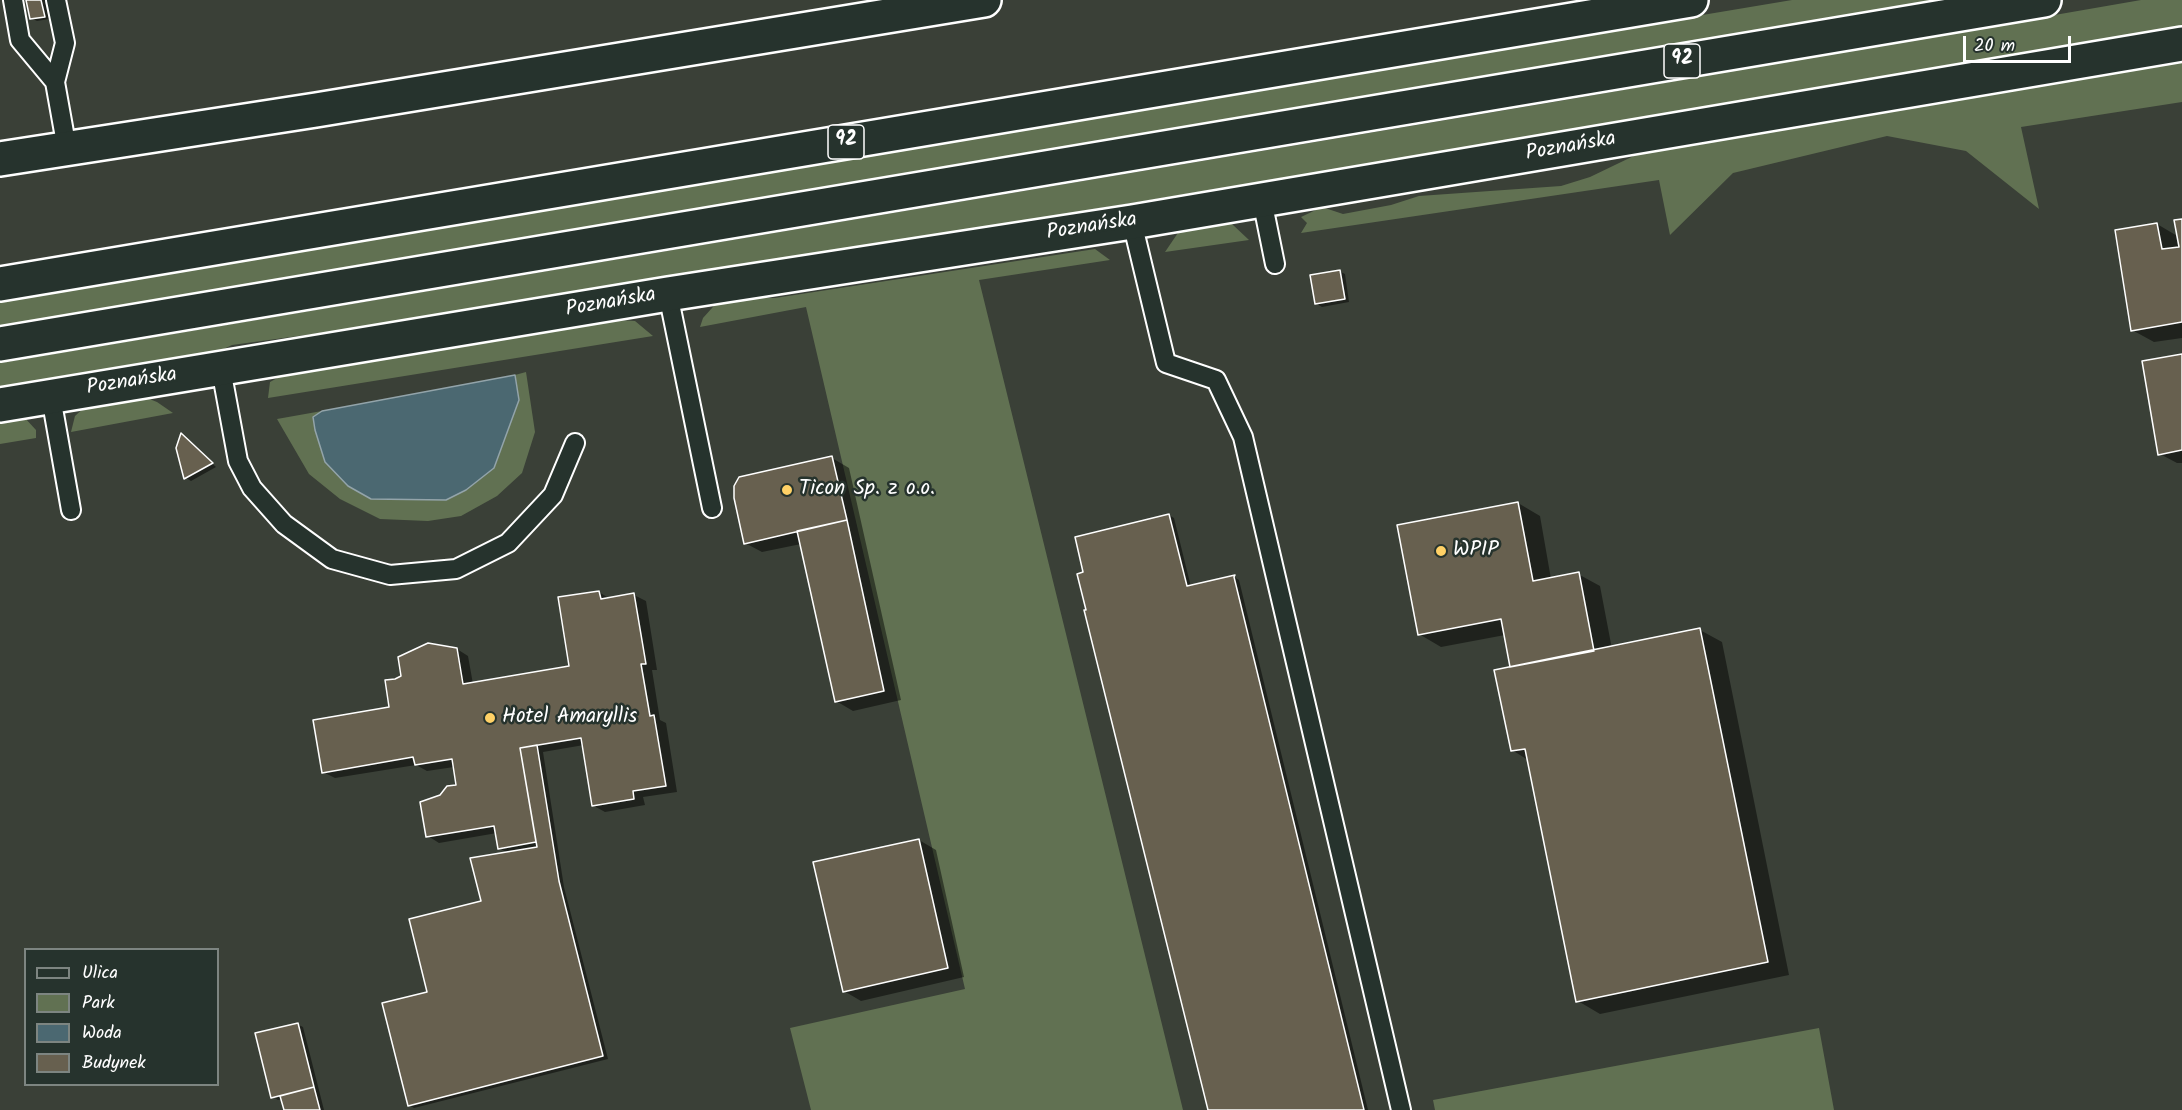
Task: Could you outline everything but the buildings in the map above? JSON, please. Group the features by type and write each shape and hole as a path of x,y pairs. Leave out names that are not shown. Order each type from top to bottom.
{"main road":[{"path":"0,159 328,109 984,0"},
{"name":"92","path":"0,284 1691,0"},
{"name":"92","path":"0,344 2044,0"},
{"name":"Poznańska","path":"0,405 668,294 1132,222 2182,44"}],"lane":[{"path":"13,0 20,40 54,81"},
{"path":"56,0 65,43 54,81 67,149"},
{"path":"1262,200 1275,264"},
{"path":"1132,222 1166,363 1216,380 1243,437 1401,1110"},
{"path":"668,294 712,508"},
{"path":"221,369 237,461 252,488 284,524 332,559 390,575 456,569 508,543 553,495 575,442"},
{"path":"51,397 71,510"}],"green space":[{"path":"1792,0 1937,0 0,326 0,300"},
{"path":"2141,0 2182,0 2182,30 913,239 548,302 232,345 209,356 0,388 0,363 1571,99"},
{"path":"2182,60 2182,102 2021,127 2039,209 1966,151 1887,136 1733,173 1670,235 1659,180 1301,233 1307,223 1301,217 1322,207 1343,214 1391,205 1419,196 1561,186 1590,177 1644,151 1719,141 1731,134"},
{"path":"1214,217 1232,224 1249,240 1165,252 1184,224"},
{"path":"1095,249 1110,260 979,280 1183,1110 811,1110 790,1028 965,989 806,307 700,327 703,318 721,298 775,298"},
{"path":"618,320 635,321 653,336 268,398 270,382 290,371"},
{"path":"526,372 535,432 522,473 497,496 461,516 428,521 380,519 340,499 309,474 277,419 322,411 313,417 466,490 494,468 519,400 515,375"},
{"path":"142,396 157,402 173,413 71,432 75,416 89,403"},
{"path":"0,417 24,417 36,430 36,438 0,444"},
{"path":"1819,1028 1834,1110 1435,1110 1433,1100"}],"water":[{"path":"515,375 519,400 494,468 466,490 446,500 371,499 348,486 325,462 313,417 322,411"}],"place":[{"name":"Ticon Sp. z o.o.","path":"787,490"},
{"name":"WPIP","path":"1441,551"},
{"name":"Hotel Amaryllis","path":"490,718"}]}
